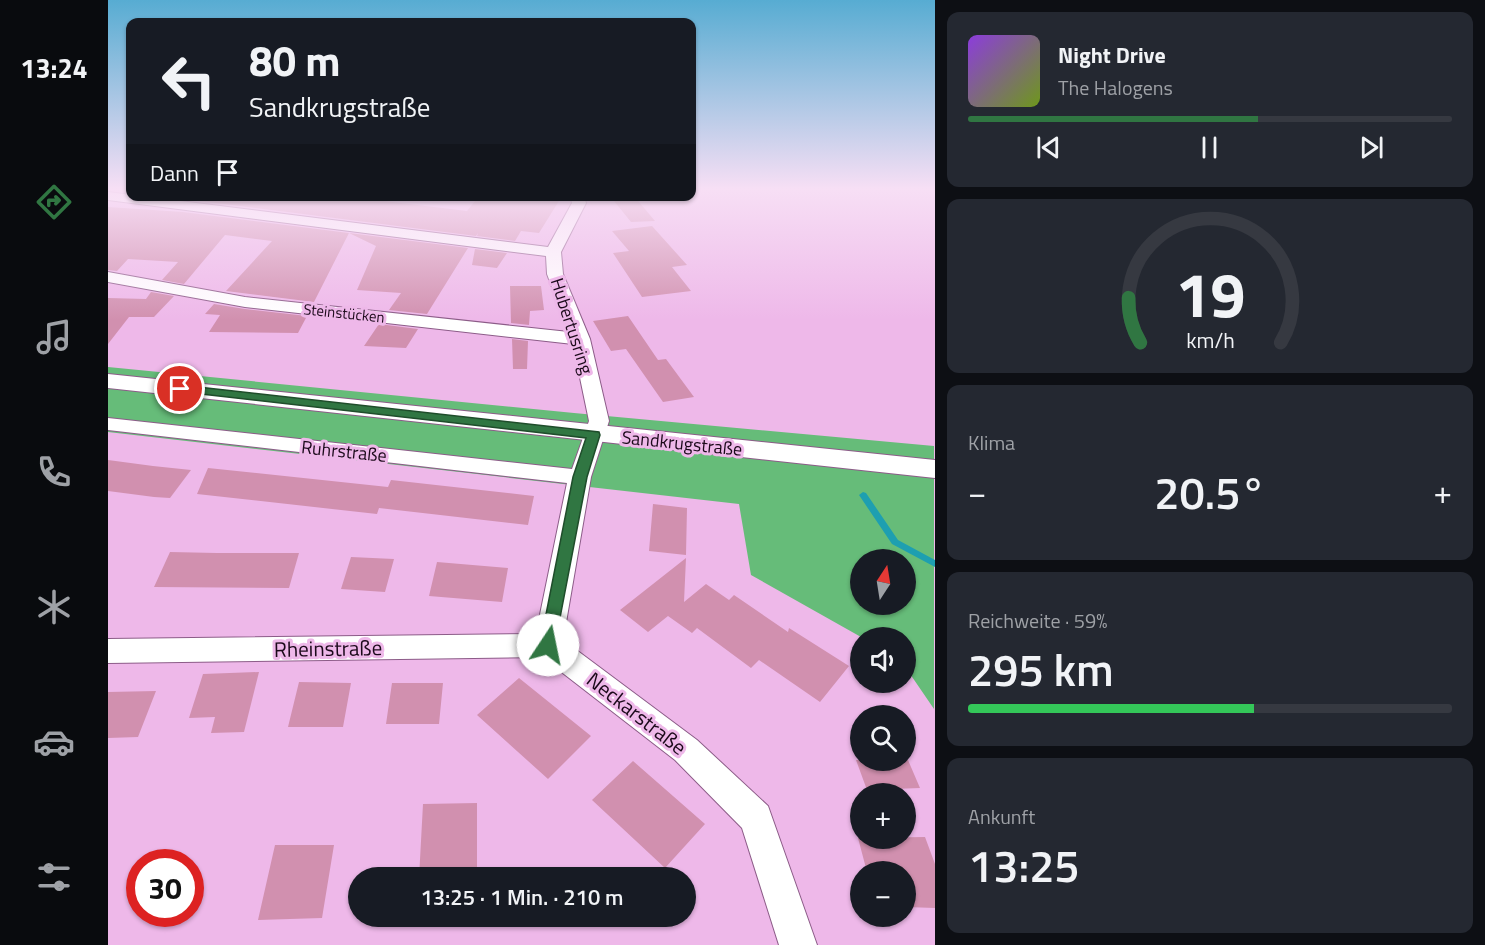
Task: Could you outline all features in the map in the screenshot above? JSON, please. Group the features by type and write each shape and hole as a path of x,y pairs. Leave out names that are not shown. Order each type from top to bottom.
{"street":[{"name":"Hubertusring","path":"395,232 553,252"},
{"name":"Hubertusring","path":"564,232 553,252 555,274 581,339 599,421 594,435"},
{"name":"Steinstücken","path":"108,277 245,303 581,339"},
{"name":"Sandkrugstraße","path":"108,381 594,435 934,469"},
{"name":"Ruhrstraße","path":"108,424 580,477"},
{"path":"548,645 580,477 594,435"},
{"name":"Rheinstraße","path":"108,651 548,645"},
{"name":"Neckarstraße","path":"548,645 686,750 756,818 798,945"}],"green space":[{"path":"108,367 934,446 934,709 916,683 916,627 850,627 850,631 751,575 739,504 108,432"}],"building":[{"path":"108,232 349,233 314,302 226,291 272,241 225,235 184,284 162,280 178,262 128,259 117,271 108,270"},
{"path":"445,232 520,232 515,241 477,236 478,233 476,236"},
{"path":"613,232 657,232 687,265 672,267 691,291 642,297 613,253 629,251"},
{"path":"349,233 468,248 427,314 389,310 401,293 357,290 376,246"},
{"path":"475,249 507,253 497,268 472,265"},
{"path":"510,286 541,286 544,310 530,311 529,325 511,323"},
{"path":"151,292 174,296 154,317 129,317 108,344 108,298 146,299"},
{"path":"214,304 307,316 298,333 209,332 220,315 205,314"},
{"path":"628,316 658,360 666,359 694,397 663,402 626,349 611,351 593,321"},
{"path":"379,324 418,329 406,348 364,346"},
{"path":"512,339 528,341 527,369 513,369"},
{"path":"108,460 191,470 170,498 154,497 108,491"},
{"path":"208,468 388,487 391,480 534,496 528,525 379,508 377,514 197,494"},
{"path":"653,504 687,508 686,555 649,551"},
{"path":"170,552 299,553 289,588 154,587"},
{"path":"351,557 394,559 385,592 341,589"},
{"path":"686,558 684,602 706,584 729,600 734,595 788,632 789,628 849,666 820,702 759,660 751,668 697,628 692,633 668,616 648,632 620,610"},
{"path":"437,562 508,568 502,602 429,596"},
{"path":"259,672 244,732 211,733 215,717 189,718 203,674"},
{"path":"519,678 591,736 548,779 477,715"},
{"path":"299,682 351,683 343,727 288,727"},
{"path":"392,683 443,683 439,724 386,724"},
{"path":"156,691 138,737 108,738 108,692"},
{"path":"633,761 705,824 664,867 592,800"},
{"path":"860,771 913,771 920,788 916,788 916,783 864,783"},
{"path":"477,803 477,867 420,867 423,804"},
{"path":"916,837 925,837 935,864 935,908 916,907 916,861 864,861 861,849 916,849"},
{"path":"275,845 334,845 322,918 258,920"}],"waterway":[{"path":"863,495 895,542 935,564"}],"route":[{"path":"180,389 594,435 580,477 548,645"}]}
